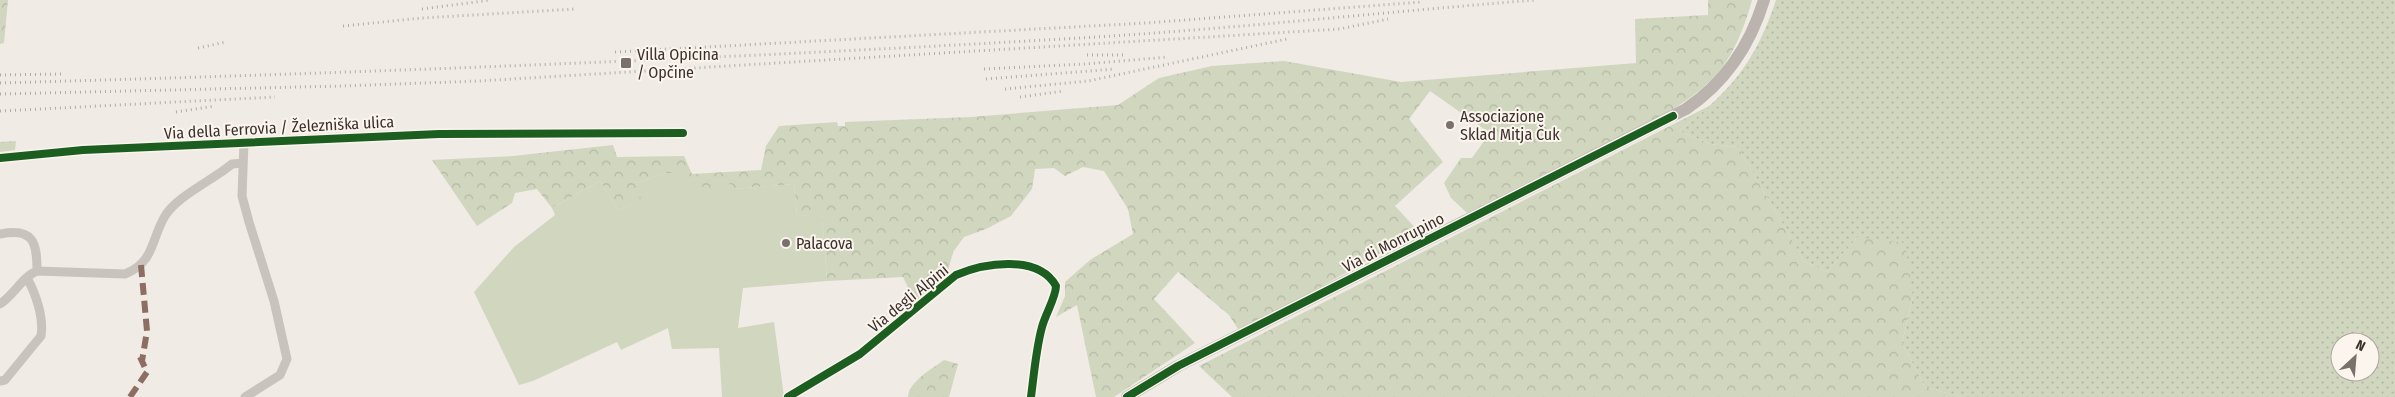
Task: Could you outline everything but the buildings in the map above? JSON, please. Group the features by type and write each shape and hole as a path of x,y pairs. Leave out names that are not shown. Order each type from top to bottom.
{"main road":[{"name":"Via di Monrupino","path":"1127,397 1178,366 1686,109 1710,91 1733,66 1747,44 1764,0"}],"street":[{"name":"Via della Ferrovia / Železniška ulica","path":"0,158 83,150 439,134 683,133"},
{"path":"244,143 242,196 274,301 287,359 280,374 245,397"},
{"path":"0,304 37,271 125,274 134,270 148,256 155,244 164,217 173,206 232,164 242,163"},
{"path":"0,234 19,233 34,241 37,247 37,271"},
{"name":"Via degli Alpini","path":"788,397 860,354 956,275 974,267 991,264 1038,269 1046,274 1056,286 1056,292 1050,302 1041,329 1031,397"},
{"path":"0,381 5,380 41,336 39,311 32,287 27,278"}],"green space":[{"path":"0,0 8,0 4,43 0,44"},
{"path":"1708,0 1752,0 1742,31 1727,61 1702,89 1676,107 1649,122 1467,213 1451,198 1444,183 1461,158 1472,158 1490,133 1430,91 1409,119 1443,162 1395,206 1419,232 1297,300 1238,329 1229,315 1178,272 1154,299 1195,343 1114,397 1096,397 1077,305 1056,317 1065,296 1065,282 1090,260 1133,234 1128,209 1104,171 1083,167 1065,176 1054,168 1035,169 1032,189 1011,216 986,229 964,237 953,252 948,271 915,302 903,277 827,281 822,215 797,216 794,184 710,191 666,173 637,183 642,200 618,210 600,181 552,208 537,189 515,193 512,203 477,226 432,160 513,156 613,145 617,157 684,156 692,174 761,170 766,146 779,126 837,122 838,126 845,126 845,122 971,117 1118,105 1159,78 1212,66 1284,61 1401,82 1636,63 1635,19 1708,15"},
{"path":"1776,0 2395,0 2395,397 1962,397 1925,387 1902,343 1913,297 1858,237 1827,272 1804,261 1738,147 1710,144 1679,131 1727,89 1750,59"},
{"path":"1713,104 1679,131 1710,144 1738,147 1804,261 1827,272 1858,237 1905,243 1913,297 1902,343 1925,387 1962,397 1232,397 1199,366"},
{"path":"16,141 15,150 0,152 0,142"},
{"path":"666,173 679,173 710,191 717,185 732,184 733,189 794,184 797,216 822,214 827,281 743,288 738,328 774,322 784,397 722,397 719,348 672,349 668,328 621,350 617,342 533,381 519,385 474,292 514,247 555,215 552,208 600,181 618,210 641,200 637,183"},
{"path":"944,360 958,364 949,397 908,397 912,386 928,371"}],"railway":[{"path":"422,9 491,0"},
{"path":"0,83 540,65 945,46 1194,30 1535,0"},
{"path":"615,52 1146,23 1421,2"},
{"path":"343,26 422,18 575,9"},
{"path":"0,94 479,81 1340,29 1388,19"},
{"path":"1005,89 1088,81 1287,39"},
{"path":"198,48 226,42"},
{"path":"1087,55 1123,55"},
{"path":"984,69 1085,64 1168,57"},
{"path":"986,79 1115,69"},
{"path":"0,75 63,74"},
{"path":"1020,97 1064,91"},
{"path":"0,111 275,97"},
{"path":"176,112 215,106"}],"marked path":[{"path":"141,265 147,331 142,361"},
{"path":"130,397 147,372 140,357"}],"cycle path":[{"path":"1127,397 1178,366 1673,116"},
{"path":"0,158 83,150 439,134 683,133"},
{"path":"788,397 860,354 956,275 981,267 1010,264 1024,265 1037,269 1048,276 1056,286 1040,335 1031,397"}],"place":[{"name":"Villa Opicina / Opčine","path":"626,63"},
{"name":"Associazione Sklad Mitja Čuk","path":"1450,125"},
{"name":"Palacova","path":"786,243"}]}
